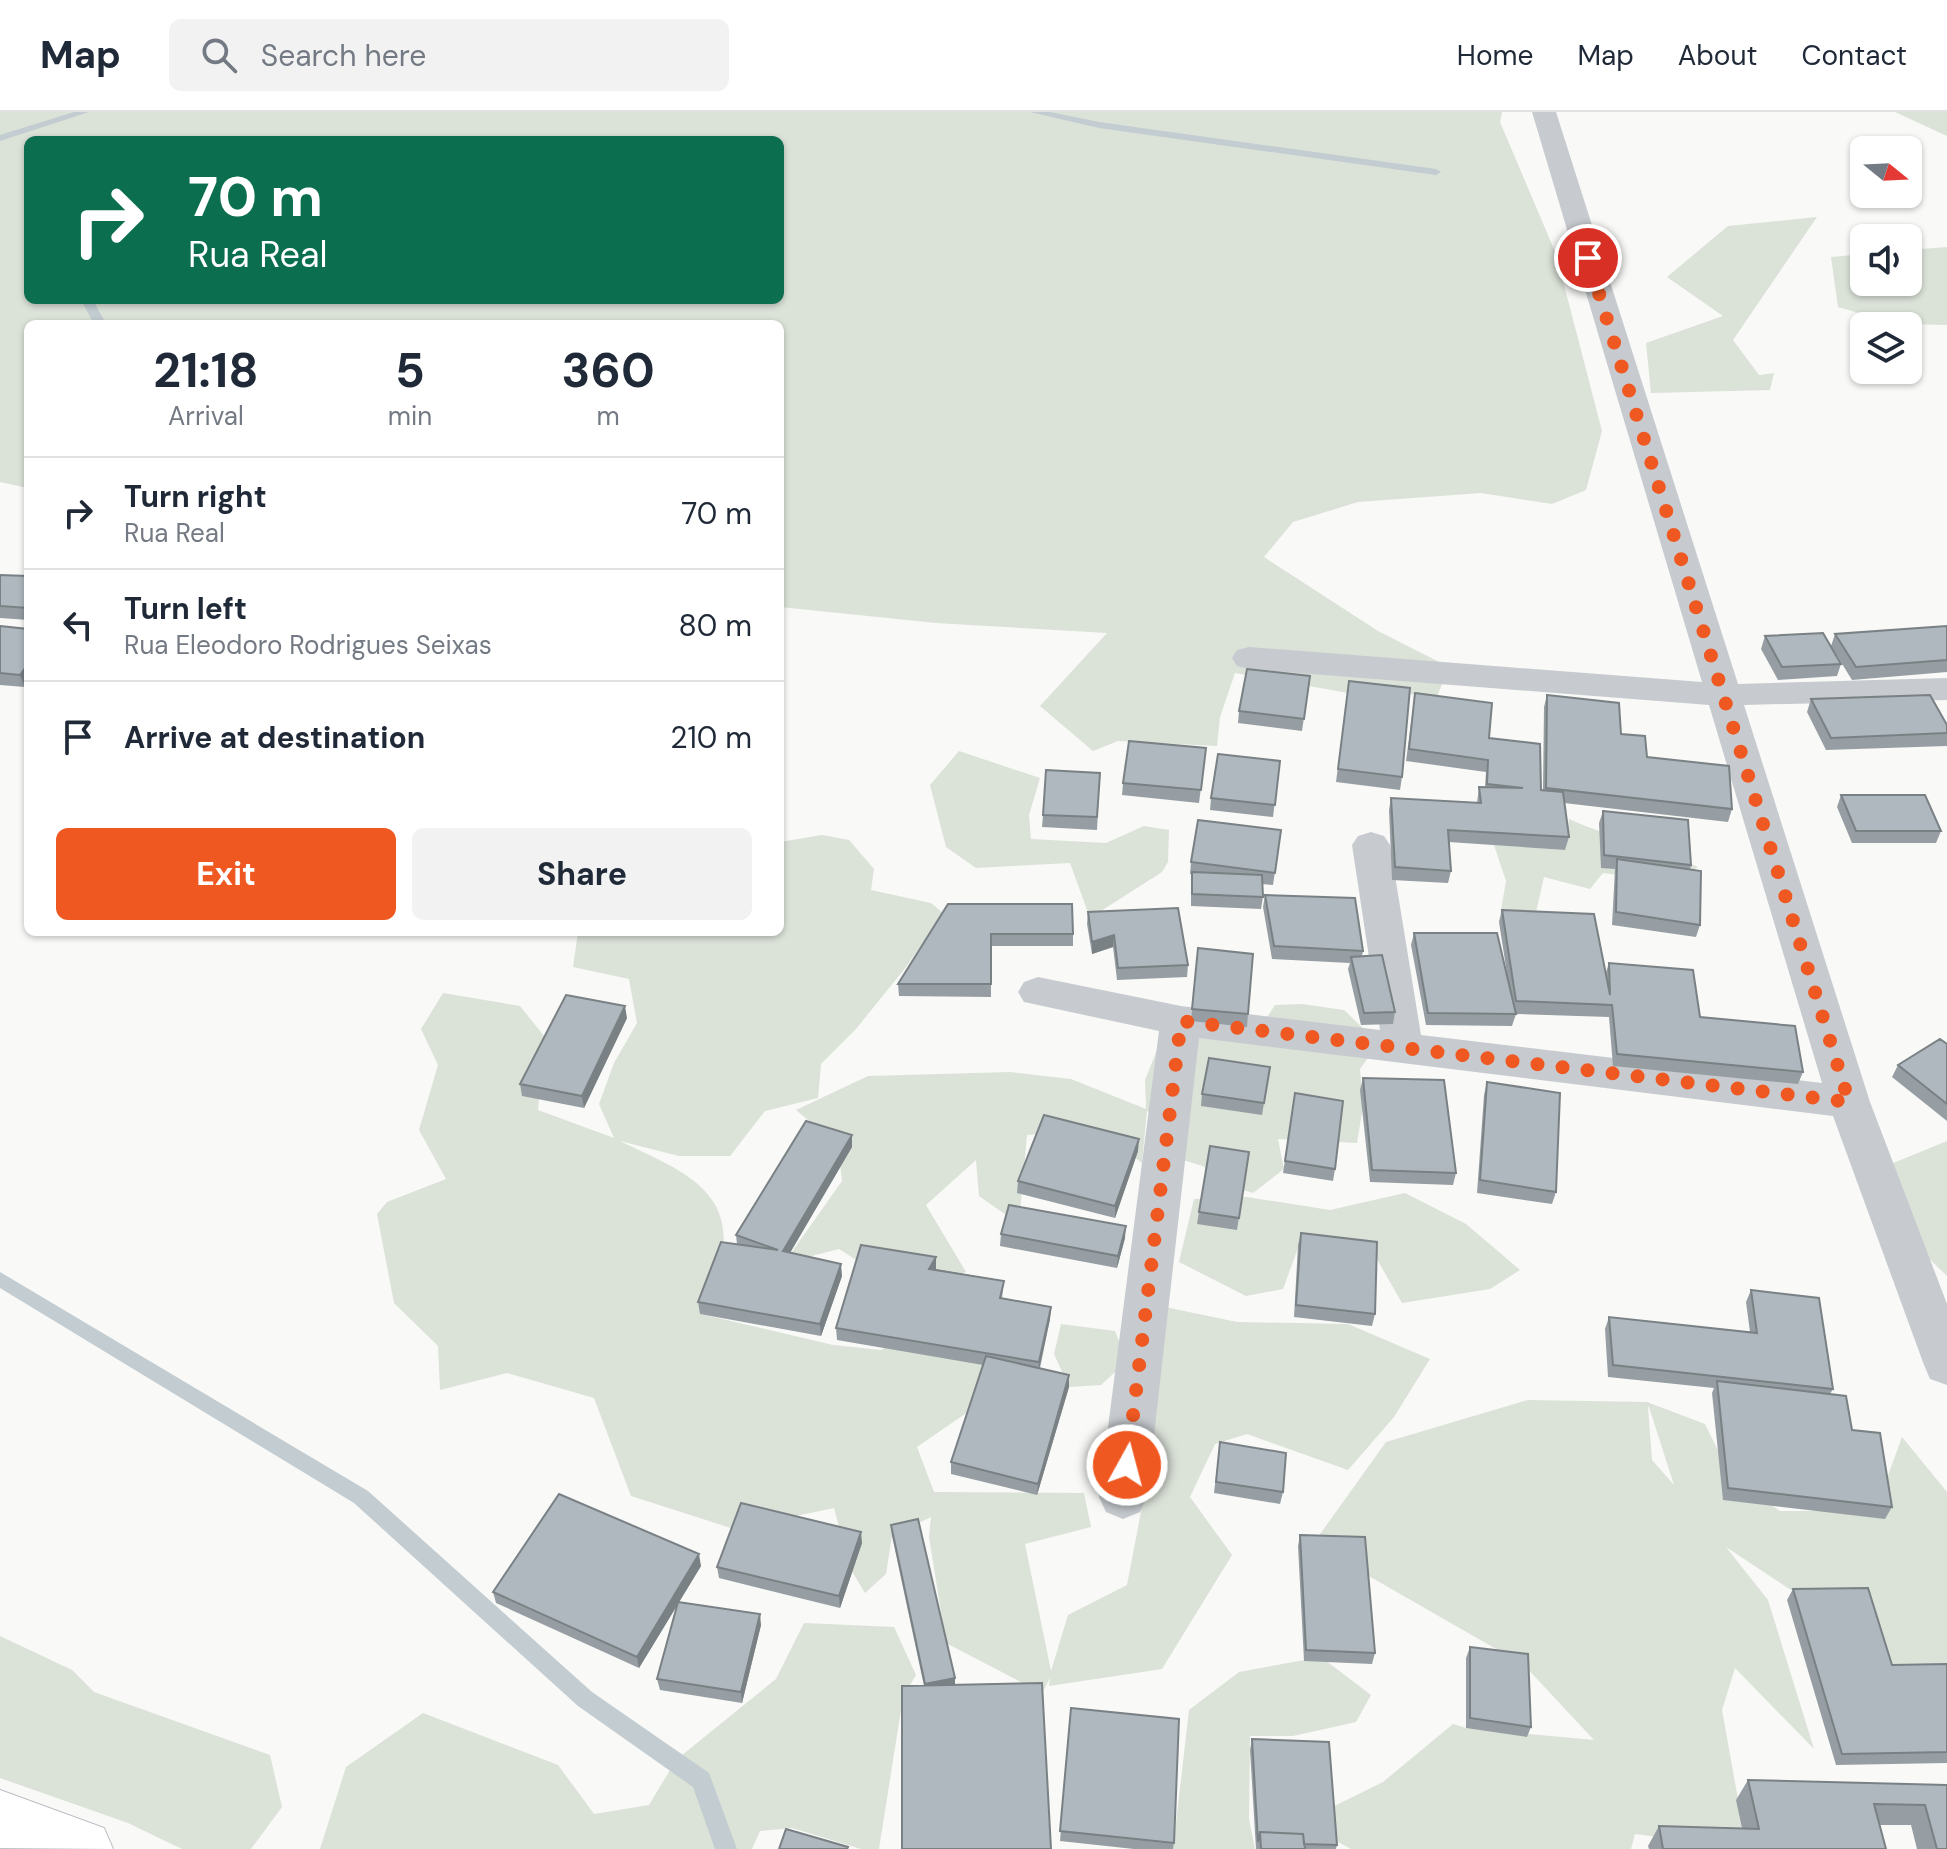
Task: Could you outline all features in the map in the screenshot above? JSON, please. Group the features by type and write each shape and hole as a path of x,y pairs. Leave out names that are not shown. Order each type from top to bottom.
{"main road":[{"path":"0,1819 83,1849"}],"street":[{"path":"1544,112 1849,1102 1947,1365"},
{"path":"1249,658 1722,695 1947,689"},
{"path":"1371,845 1403,1048"},
{"path":"1038,992 1181,1021 1849,1102"},
{"path":"1123,1497 1181,1021"}],"shaded area":[{"path":"0,112 1502,112 1500,122 1556,254 1602,431 1586,490 1552,504 1481,493 1358,502 1293,522 1264,557 1378,631 1449,667 1436,699 1419,694 1371,697 1235,673 1220,717 1217,746 1118,741 1093,751 1040,706 1107,633 936,623 784,607 784,320 24,320 24,487 0,482"},
{"path":"1895,112 1947,112 1947,136"},
{"path":"1817,217 1733,340 1759,375 1774,373 1770,390 1651,393 1646,343 1723,316 1667,277 1728,226"},
{"path":"1947,247 1947,325 1922,324 1922,312 1855,312 1838,307 1831,257 1850,255 1850,296 1922,296 1922,249"},
{"path":"959,751 1040,778 1029,815 1031,839 1106,843 1144,826 1169,830 1168,862 1162,872 1090,918 1070,863 976,868 946,847 930,785"},
{"path":"1569,819 1698,867 1675,882 1603,873 1590,889 1544,877 1534,921 1499,922 1506,881 1494,845 1565,850"},
{"path":"822,835 849,840 874,869 871,890 931,903 943,913 906,967 856,1029 821,1064 818,1098 765,1111 730,1156 679,1156 620,1141 695,1182 709,1195 719,1212 723,1231 722,1255 701,1314 833,1345 881,1350 909,1334 959,1343 986,1367 978,1405 917,1447 934,1492 1084,1493 1091,1527 1025,1544 1051,1671 1068,1615 1127,1585 1149,1470 1165,1307 1237,1322 1348,1324 1430,1359 1394,1417 1348,1470 1247,1434 1215,1444 1190,1497 1232,1555 1162,1669 1049,1686 1050,1678 1042,1693 946,1643 929,1537 931,1517 892,1536 886,1574 865,1593 850,1568 834,1508 734,1529 631,1496 594,1398 507,1373 440,1390 438,1346 394,1303 377,1214 387,1202 446,1179 419,1130 438,1065 421,1029 443,993 520,1006 544,1036 538,1110 614,1138 599,1104 614,1063 637,1023 629,979 573,967 577,936 784,936 784,841"},
{"path":"1302,1004 1344,1010 1370,1035 1368,1058 1360,1069 1363,1106 1357,1143 1278,1139 1284,1169 1253,1193 1227,1185 1203,1166 1159,1153 1161,1132 1147,1110 1142,1163 1096,1129 1027,1135 1019,1224 979,1196 976,1160 926,1205 966,1272 926,1285 858,1261 839,1249 784,1263 842,1181 838,1145 796,1110 868,1076 1010,1072 1071,1079 1146,1109 1145,1080 1161,1040 1266,1019 1275,1005"},
{"path":"1947,1141 1947,1276 1909,1239 1891,1164"},
{"path":"1405,1193 1466,1224 1520,1270 1490,1289 1402,1303 1374,1254 1299,1245 1283,1289 1246,1296 1179,1262 1194,1199 1247,1197 1330,1210"},
{"path":"1061,1324 1115,1331 1127,1361 1101,1385 1069,1387 1054,1354"},
{"path":"1528,1400 1647,1402 1705,1424 1732,1479 1780,1511 1875,1511 1902,1437 1947,1492 1947,1680 1885,1676 1859,1591 1791,1590 1726,1547 1768,1600 1814,1749 1735,1668 1722,1710 1747,1849 1635,1834 1631,1849 1351,1849 1302,1822 1383,1782 1453,1724 1466,1728 1594,1740 1524,1665 1313,1544 1386,1442","holes":["1649,1407 1674,1485 1652,1460"]},
{"path":"804,1623 894,1627 916,1675 903,1697 879,1849 861,1849 792,1828 760,1831 752,1849 320,1849 346,1767 423,1713 558,1765 594,1814 649,1805 676,1760 776,1679"},
{"path":"0,1636 72,1670 94,1692 270,1755 282,1807 251,1849 182,1849 128,1823 0,1778"},
{"path":"1321,1657 1371,1695 1356,1722 1293,1736 1250,1736 1249,1819 1255,1849 1173,1849 1189,1710 1239,1672"}],"building":[{"path":"0,575 24,576 24,608 0,606"},
{"path":"0,626 24,629 24,670 20,675 0,673"},
{"path":"1947,626 1947,660 1856,667 1835,634"},
{"path":"1823,633 1841,664 1782,667 1765,636"},
{"path":"1247,669 1310,676 1304,719 1239,711"},
{"path":"1349,681 1410,688 1402,777 1338,769"},
{"path":"1415,693 1492,703 1489,738 1540,744 1541,790 1563,792 1569,837 1448,830 1451,871 1395,867 1391,798 1481,803 1479,787 1523,788 1487,784 1488,760 1409,749"},
{"path":"1547,695 1619,703 1621,734 1645,736 1647,757 1729,766 1732,809 1546,788"},
{"path":"1930,695 1947,725 1947,733 1831,738 1811,699"},
{"path":"1129,741 1206,748 1201,790 1123,783"},
{"path":"1218,754 1280,761 1275,805 1211,798"},
{"path":"1046,770 1100,773 1097,817 1043,815"},
{"path":"1841,795 1925,795 1941,831 1856,831"},
{"path":"1603,811 1688,820 1691,865 1604,855"},
{"path":"1198,820 1281,830 1275,873 1191,862"},
{"path":"1617,859 1701,871 1700,925 1616,912"},
{"path":"1192,872 1262,875 1263,897 1192,894"},
{"path":"1265,895 1355,898 1363,951 1274,946"},
{"path":"948,904 1072,904 1073,934 991,934 991,984 898,984"},
{"path":"1178,908 1188,965 1118,968 1114,935 1092,942 1088,912"},
{"path":"1502,910 1594,914 1610,995 1609,963 1693,970 1700,1017 1795,1026 1803,1072 1617,1054 1612,1005 1516,1001"},
{"path":"1414,933 1497,933 1516,1014 1428,1013"},
{"path":"1198,948 1253,954 1248,1014 1192,1009"},
{"path":"1382,955 1395,1012 1364,1013 1351,957"},
{"path":"566,995 625,1006 582,1096 520,1084"},
{"path":"1940,1039 1947,1044 1947,1104 1898,1065"},
{"path":"1209,1058 1270,1067 1264,1103 1202,1094"},
{"path":"1363,1078 1444,1080 1456,1173 1372,1170"},
{"path":"1487,1082 1560,1093 1556,1192 1480,1180"},
{"path":"1295,1093 1343,1101 1335,1169 1285,1161"},
{"path":"1044,1115 1139,1139 1115,1206 1018,1181"},
{"path":"806,1121 852,1135 783,1251 841,1264 820,1324 698,1302 721,1242 778,1250 736,1235"},
{"path":"1210,1146 1249,1152 1239,1218 1199,1212"},
{"path":"1009,1205 1126,1226 1118,1256 1001,1234"},
{"path":"1301,1233 1377,1242 1375,1314 1296,1305"},
{"path":"861,1245 936,1257 929,1269 1004,1281 1000,1298 1051,1307 1039,1362 836,1328"},
{"path":"1751,1290 1819,1298 1833,1389 1613,1365 1609,1317 1757,1333"},
{"path":"986,1356 1069,1375 1038,1484 951,1462"},
{"path":"1717,1381 1846,1396 1852,1430 1880,1433 1892,1507 1728,1488"},
{"path":"1220,1442 1286,1453 1283,1492 1216,1482"},
{"path":"559,1494 699,1554 637,1657 493,1592"},
{"path":"741,1503 861,1532 839,1596 717,1567"},
{"path":"918,1519 955,1678 925,1684 891,1525"},
{"path":"1300,1535 1365,1537 1375,1653 1306,1650"},
{"path":"1868,1588 1892,1665 1947,1664 1947,1752 1842,1754 1793,1589"},
{"path":"678,1602 760,1614 741,1692 657,1679"},
{"path":"1470,1647 1528,1654 1531,1727 1470,1718"},
{"path":"1042,1683 1051,1849 902,1849 902,1686"},
{"path":"1071,1708 1179,1719 1174,1843 1060,1831"},
{"path":"1252,1739 1329,1742 1337,1845 1304,1844 1303,1834 1260,1832 1258,1842"},
{"path":"1748,1780 1947,1785 1947,1849 1937,1849 1925,1805 1874,1804 1886,1849 1663,1849 1659,1826 1759,1829"},
{"path":"786,1829 848,1847 779,1849"},
{"path":"1260,1832 1303,1834 1305,1849 1261,1849"}],"waterway":[{"path":"0,138 84,112"},
{"path":"1035,112 1099,125 1436,172"},
{"path":"89,304 98,320"},
{"path":"0,1279 361,1497 585,1699 701,1780 726,1849"}],"route":[{"path":"1127,1465 1181,1021 1849,1102 1588,258"}]}
